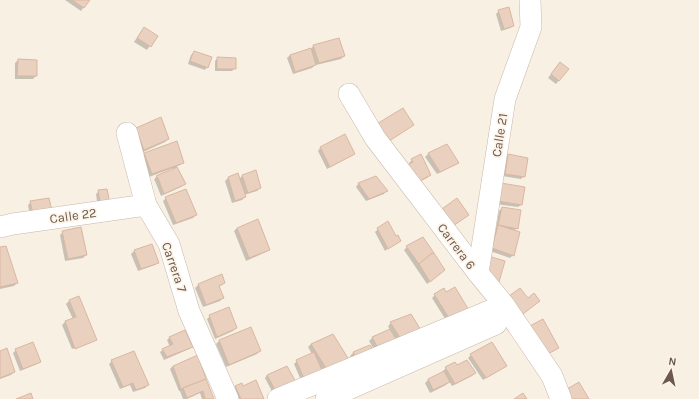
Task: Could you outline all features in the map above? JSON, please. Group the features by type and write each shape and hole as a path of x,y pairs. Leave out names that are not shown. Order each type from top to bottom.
{"street":[{"name":"Calle 21","path":"478,273 505,99 531,27 530,0"},
{"name":"Carrera 6","path":"350,94 374,138 504,305 552,376 561,399"},
{"name":"Carrera 7","path":"127,133 146,205 169,244 189,311 228,399"},
{"name":"Calle 22","path":"0,227 146,205"},
{"path":"278,399 504,305"},
{"path":"326,399 496,324"}],"building":[{"path":"72,0 90,0 84,8"},
{"path":"509,7 514,26 504,29 498,10"},
{"path":"144,27 158,36 151,47 137,38"},
{"path":"339,38 345,56 319,63 313,45"},
{"path":"311,48 316,65 295,72 290,55"},
{"path":"194,51 212,57 208,68 190,61"},
{"path":"217,57 236,58 236,69 217,69"},
{"path":"18,59 37,60 37,76 17,76"},
{"path":"560,62 569,69 559,81 551,74"},
{"path":"403,108 414,125 386,143 375,125"},
{"path":"161,117 169,139 144,150 136,128"},
{"path":"345,134 355,154 330,167 320,147"},
{"path":"177,141 184,163 152,174 144,153"},
{"path":"447,144 459,163 440,172 428,153"},
{"path":"421,154 431,175 412,185 403,167 413,162 411,159"},
{"path":"508,154 528,158 525,177 505,174"},
{"path":"177,167 186,184 164,194 156,176"},
{"path":"256,170 261,188 248,193 242,175"},
{"path":"238,173 246,197 235,201 228,177"},
{"path":"376,176 388,191 369,199 358,183"},
{"path":"501,183 525,187 522,205 498,201"},
{"path":"107,189 110,204 101,206 98,190"},
{"path":"186,189 197,215 176,223 165,197"},
{"path":"49,198 54,219 35,222 30,201"},
{"path":"457,198 469,215 447,230 435,214"},
{"path":"502,207 521,210 518,229 498,225"},
{"path":"258,219 270,250 249,258 237,228"},
{"path":"388,221 396,236 398,235 401,241 388,249 377,228"},
{"path":"498,225 520,232 514,256 492,248"},
{"path":"81,227 87,255 68,259 62,231"},
{"path":"423,237 434,253 419,264 406,246"},
{"path":"152,244 159,263 141,269 134,250"},
{"path":"6,246 18,283 0,287 0,247"},
{"path":"434,253 445,270 430,282 419,264"},
{"path":"488,256 505,261 499,282 482,277"},
{"path":"222,274 225,283 219,286 224,298 206,305 198,284"},
{"path":"455,287 470,312 452,323 434,294 444,288 446,292"},
{"path":"520,288 528,298 534,293 540,301 511,323 498,304"},
{"path":"79,296 97,340 75,349 65,321 76,317 69,300"},
{"path":"229,307 237,328 217,337 209,315"},
{"path":"411,314 427,340 407,349 390,322"},
{"path":"543,319 559,348 544,356 528,327"},
{"path":"251,327 261,351 229,365 219,340"},
{"path":"390,329 403,351 384,359 372,337"},
{"path":"185,330 193,347 167,357 162,349 173,344 169,337"},
{"path":"333,334 356,371 334,381 311,344"},
{"path":"33,342 41,362 23,369 15,349"},
{"path":"492,342 507,366 486,378 470,354"},
{"path":"370,345 380,361 363,369 353,352"},
{"path":"7,348 15,372 0,378 0,351"},
{"path":"134,351 149,385 136,390 133,383 123,387 111,360"},
{"path":"314,352 328,384 310,392 296,360"},
{"path":"198,355 206,379 181,389 173,366"},
{"path":"467,360 476,373 455,384 445,367 455,362 457,365"},
{"path":"287,366 303,395 280,399 267,375"},
{"path":"444,371 450,382 433,390 428,379"},
{"path":"206,379 214,399 202,399 205,398 203,391 187,398 183,388"},
{"path":"256,380 264,399 241,399 235,386 242,383 243,386"},
{"path":"579,382 589,399 566,399 562,392"},
{"path":"31,393 33,399 16,399"},
{"path":"523,393 527,399 514,399"}]}
